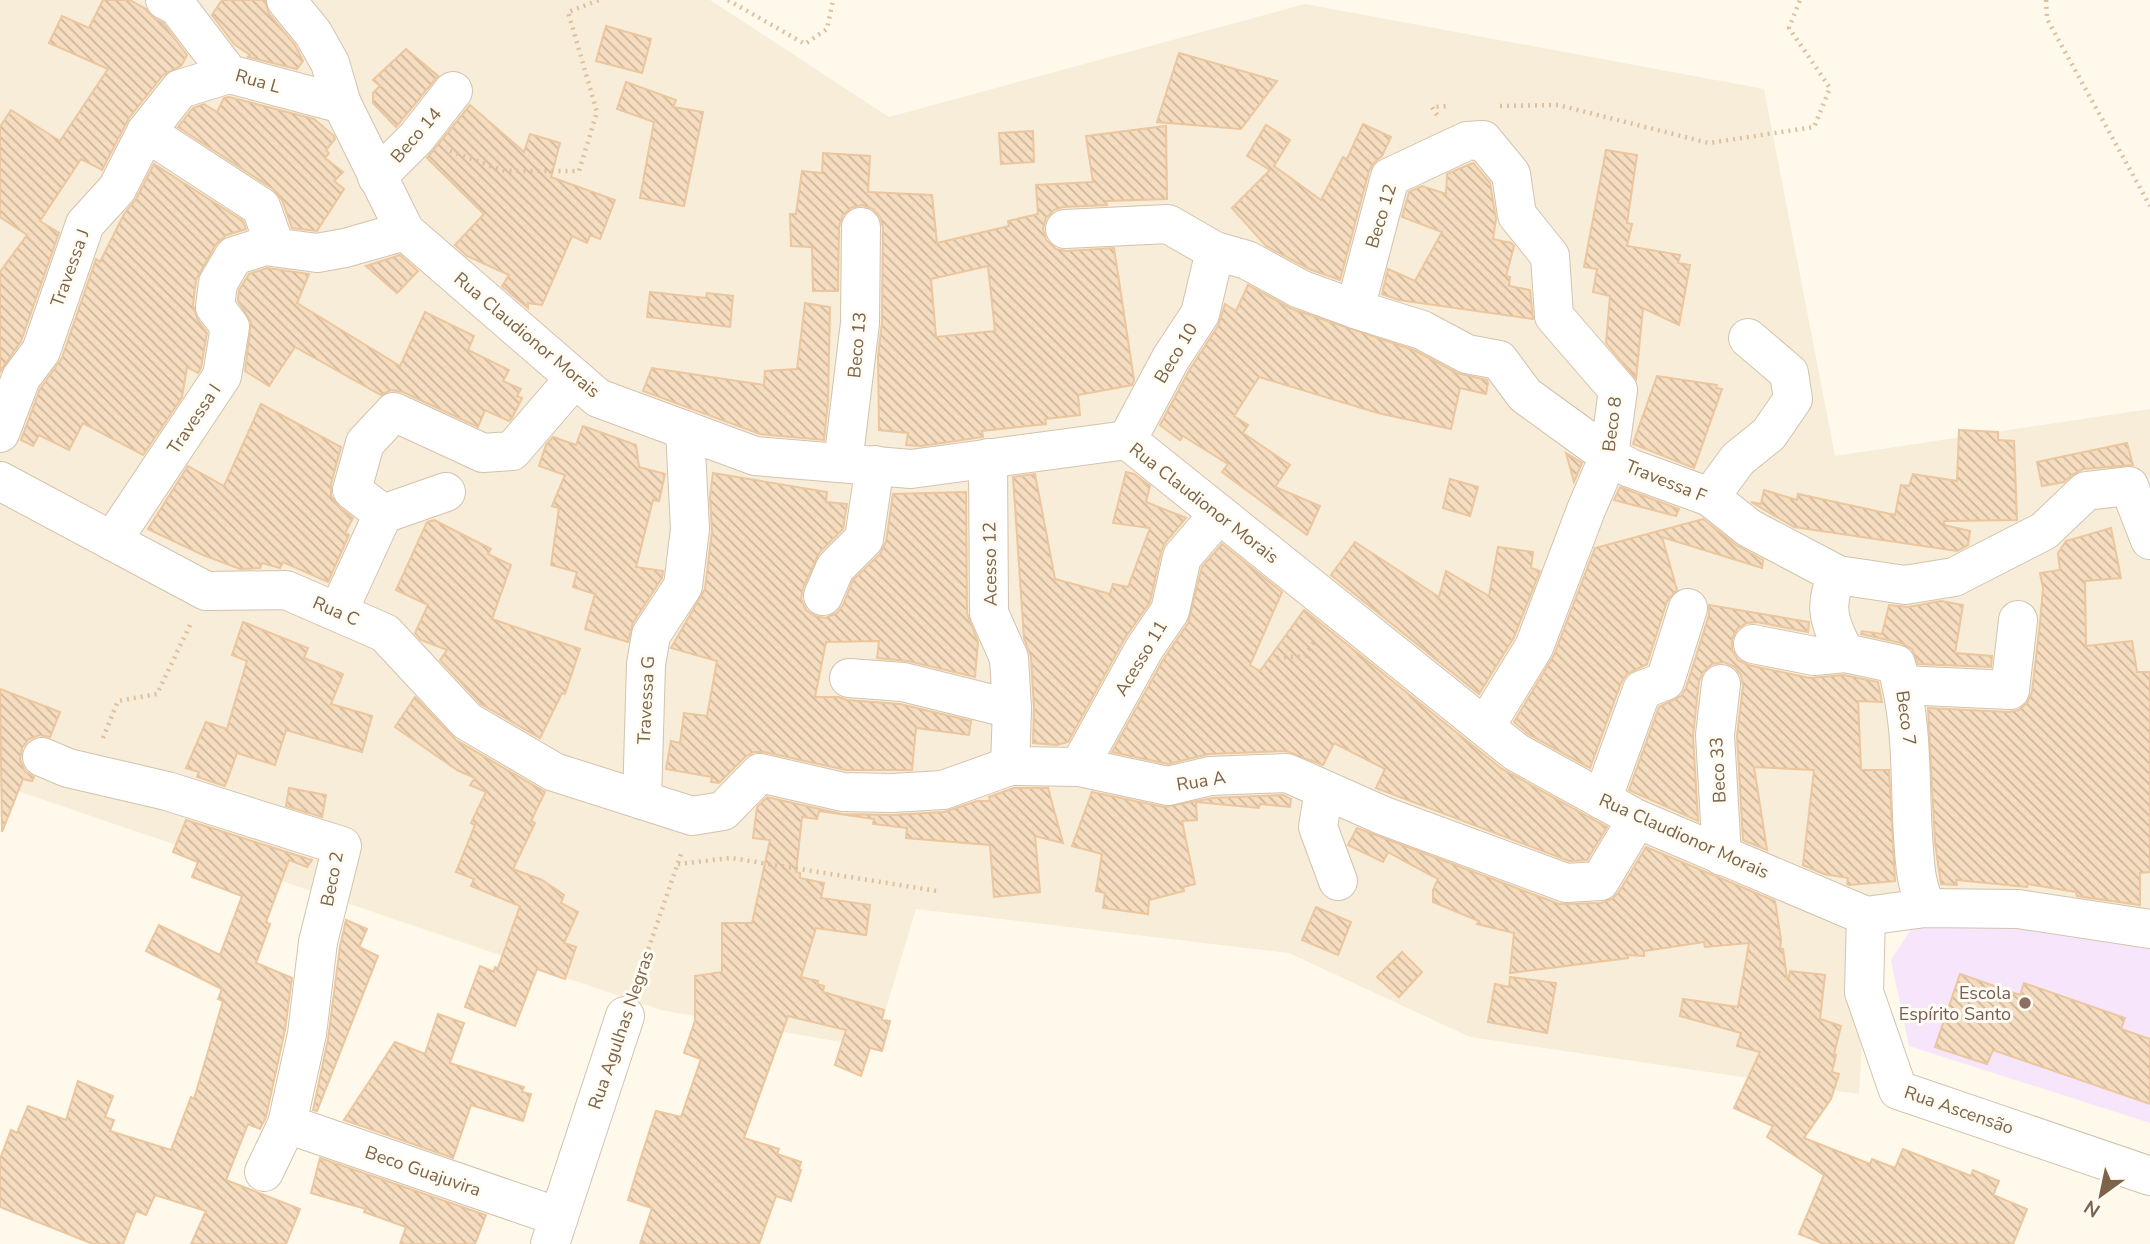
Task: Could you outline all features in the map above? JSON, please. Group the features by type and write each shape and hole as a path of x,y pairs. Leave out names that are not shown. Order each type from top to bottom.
{"street":[{"name":"Rua L","path":"165,0 177,6 229,74 342,104"},
{"name":"Rua Claudionor Morais","path":"286,0 313,33 330,64 342,104 405,231 598,398 755,456 911,469 1127,440 1516,752 1637,819 1866,916"},
{"name":"Travessa J","path":"0,433 21,378 41,351 85,223 117,189 146,132 180,89 229,74"},
{"name":"Beco 14","path":"377,177 416,138 453,91"},
{"name":"Beco 12","path":"1355,309 1390,177 1467,141 1489,123"},
{"name":"Beco 8","path":"1485,727 1534,647 1609,456 1618,390 1554,316 1550,256 1517,215 1511,174 1489,123"},
{"path":"146,132 261,207 271,235 265,246"},
{"path":"1065,229 1168,224 1215,251"},
{"name":"Beco 13","path":"823,596 835,568 864,539 859,464 862,227"},
{"name":"Travessa I","path":"112,541 222,376 230,327 215,307 218,283 234,256 265,246 317,253 405,231"},
{"name":"Travessa F","path":"1215,251 1247,260 1300,289 1422,330 1467,354 1499,360 1525,396 1609,456 1630,468 1710,497 1749,528 1838,575 1905,585 1954,577 2044,531 2086,491 2129,486 2150,540"},
{"name":"Beco 10","path":"1127,440 1171,358 1199,314 1215,251"},
{"path":"1710,497 1738,459 1769,434 1793,400 1789,373 1748,338"},
{"path":"383,514 352,490 365,443 394,412 483,453 512,451 575,378"},
{"name":"Travessa G","path":"642,800 646,664 651,635 683,586 690,529 685,430"},
{"name":"Acesso 12","path":"988,458 989,613 1009,658 1012,709 1010,766"},
{"name":"Rua C","path":"0,481 206,591 286,590 385,633 467,721 554,772 642,800"},
{"path":"338,612 383,514 446,492"},
{"name":"Acesso 11","path":"1079,767 1144,649 1170,611 1182,556 1219,513"},
{"path":"1753,644 1814,656 1845,653 1831,625 1829,592 1838,575"},
{"path":"1602,800 1642,690 1665,681 1688,608"},
{"path":"1902,685 2010,690 2018,620"},
{"name":"Beco 7","path":"1845,653 1896,664 1910,731 1916,872 1925,908"},
{"path":"849,678 903,682 1012,709"},
{"name":"Beco 33","path":"1721,684 1715,735 1723,856"},
{"name":"Beco 2","path":"42,757 68,768 167,791 342,846 318,942 307,1034 287,1124 264,1172"},
{"name":"Rua A","path":"692,816 723,811 760,773 843,792 892,793 943,790 1010,766 1079,767 1168,786 1210,776 1287,773 1384,816 1566,883 1600,881 1637,819"},
{"path":"1324,790 1318,827 1338,881"},
{"path":"642,800 692,816"},
{"path":"1866,916 1925,908 2018,909 2150,929"},
{"name":"Rua Ascensão","path":"1866,916 1864,992 1898,1090 2150,1176"},
{"name":"Rua Agulhas Negras","path":"555,1231 625,1016"},
{"name":"Beco Guajuvira","path":"287,1124 555,1231"}],"path":[{"path":"416,138 505,171 579,171 597,112 568,12 599,0"},
{"path":"728,0 805,44 828,29 832,0"},
{"path":"1458,106 1432,107 1443,124 1489,123 1558,105 1709,143 1814,127 1830,88 1789,28 1800,0"},
{"path":"2046,0 2047,19 2150,206"},
{"path":"42,757 104,738 118,701 158,694 206,591"},
{"path":"1277,658 1304,656 1336,607"},
{"name":"Rua Agulhas Negras","path":"625,1016 692,816"},
{"path":"678,864 732,858 937,891"}],"shaded area":[{"path":"0,0 710,0 889,117 1305,4 1764,89 1835,456 2150,409 2150,913 1928,886 1870,904 1859,1094 1470,1037 1289,953 916,909 874,1048 661,1010 0,785"},
{"name":"Escola Espírito Santo","path":"1984,923 2150,949 2150,1123 1909,1046 1891,960 1913,926"}],"building":[{"path":"103,0 130,0 146,9 163,23 187,55 181,66 163,75 129,118 102,170 81,159 40,221 59,233 21,341 0,372 0,272 27,235 0,217 0,127 11,110 60,141 108,69 49,43 62,16 89,28"},
{"path":"222,0 265,0 269,14 295,45 303,61 297,69 248,57 250,55 234,44 212,15"},
{"path":"606,26 651,39 642,73 596,61"},
{"path":"406,49 438,76 396,127 373,103 373,93 380,86 373,80"},
{"path":"1179,53 1277,81 1241,129 1157,122"},
{"path":"626,82 676,100 673,107 703,112 684,206 640,198 654,122 617,109"},
{"path":"229,97 314,119 334,136 335,139 326,150 329,153 325,158 343,172 334,181 344,189 317,231 292,228 282,200 273,189 178,127 193,108 204,104 217,112 224,98"},
{"path":"470,105 524,152 530,134 560,143 551,177 615,200 600,239 590,235 587,243 572,236 542,305 528,303 528,308 502,286 509,275 467,256 455,245 484,214 427,158"},
{"path":"1363,124 1391,137 1382,156 1369,171 1340,280 1309,269 1266,246 1232,208 1270,170 1247,156 1266,125 1290,140 1274,166 1321,200 1343,157 1347,159"},
{"path":"1166,126 1167,199 1106,201 1107,205 1063,207 1054,210 1046,218 1043,229 1046,240 1056,249 1066,251 1114,248 1134,380 1132,385 1078,395 1080,415 1045,419 1046,424 982,431 983,437 921,446 906,445 908,433 879,430 878,356 882,323 883,227 880,217 873,209 862,205 851,208 843,215 839,227 838,291 813,291 812,247 791,246 790,214 796,214 802,171 822,173 823,153 870,156 868,192 932,195 937,243 1009,226 1008,221 1038,214 1036,185 1093,182 1086,136","holes":["988,266 995,331 936,337 931,279"]},
{"path":"1033,131 1034,162 1001,164 999,133"},
{"path":"1606,150 1637,155 1627,223 1632,224 1627,246 1680,255 1678,263 1690,265 1679,325 1643,308 1636,379 1606,343 1610,296 1593,292 1597,269 1584,267"},
{"path":"1473,163 1490,183 1496,219 1493,239 1514,246 1506,276 1510,277 1509,286 1530,290 1533,319 1399,300 1382,294 1388,269 1415,281 1442,232 1402,217 1409,192 1422,186 1446,194 1447,174"},
{"path":"154,164 243,221 246,229 227,235 216,244 196,280 193,305 198,320 207,333 201,368 198,373 187,367 182,397 143,455 83,423 69,450 39,435 33,446 21,440 40,389 62,358 96,259 100,262 124,214 136,199"},
{"path":"400,255 418,271 397,293 366,266"},
{"path":"267,268 309,274 297,303 400,366 425,312 474,336 468,350 509,370 503,381 521,389 517,396 522,398 512,418 509,421 485,410 478,427 403,392 391,390 381,395 295,347 269,386 245,371 251,322 238,301 239,290 249,274"},
{"path":"1248,285 1292,309 1414,350 1457,373 1487,380 1486,394 1460,388 1451,429 1378,413 1259,377 1234,416 1248,425 1243,433 1290,465 1275,487 1320,506 1307,535 1222,472 1228,464 1183,436 1180,440 1160,425 1190,369 1218,326 1225,304 1236,311"},
{"path":"650,292 706,298 707,293 733,296 730,327 647,317"},
{"path":"805,303 830,307 828,401 824,440 760,434 643,391 652,368 764,385 765,371 797,369"},
{"path":"1657,376 1717,385 1716,388 1722,389 1694,468 1633,444"},
{"path":"261,404 341,447 331,484 331,496 339,507 353,518 345,533 349,535 328,582 283,562 280,568 262,563 260,568 240,569 148,529 188,466 224,486"},
{"path":"583,426 636,445 639,467 665,474 659,501 653,500 636,567 663,571 662,578 633,623 628,642 585,629 595,594 573,587 577,572 551,565 559,508 552,506 565,475 539,466 546,445 553,437 576,445"},
{"path":"1959,430 1998,432 1998,440 2014,441 2017,520 1944,521 1944,525 1970,531 1968,545 1957,551 1794,527 1751,502 1761,504 1764,490 1797,500 1798,494 1895,515 1901,485 1909,486 1913,474 1957,481"},
{"path":"2127,443 2133,465 2083,469 2064,482 2042,486 2037,462"},
{"path":"1566,453 1582,463 1574,482"},
{"path":"1126,472 1134,474 1150,486 1146,502 1186,518 1165,543 1161,552 1150,602 1125,638 1068,742 1057,745 1033,743 1031,657 1024,638 1013,477 1035,474 1055,579 1110,594 1113,584 1128,587 1150,528 1113,523"},
{"path":"713,473 827,492 826,502 847,504 843,529 819,553 803,588 801,599 806,610 825,618 837,613 853,580 880,554 886,542 893,494 966,492 967,613 978,642 975,677 908,661 877,658 879,641 826,642 815,697 900,704 971,721 969,735 916,728 912,770 846,770 764,752 754,752 745,757 719,783 711,782 712,777 666,769 671,741 680,743 684,713 707,716 717,661 671,648 705,589 712,531 710,498"},
{"path":"1450,479 1478,487 1470,516 1443,508"},
{"path":"1620,487 1679,509 1676,516 1614,500"},
{"path":"1703,519 1736,545 1763,560 1762,568 1662,537 1677,590 1667,601 1647,664 1627,674 1621,683 1590,768 1528,734 1514,722 1554,655 1595,548"},
{"path":"434,520 491,549 488,554 511,565 492,619 580,649 565,694 562,693 540,738 481,704 440,660 447,650 421,640 415,633 428,605 396,590 427,522"},
{"path":"2111,528 2121,578 2085,581 2086,646 2132,641 2137,672 2150,672 2150,872 2140,873 2140,905 2077,896 2076,892 2028,884 2027,887 1956,880 1957,885 1941,884 1935,843 1928,708 2009,712 2019,710 2027,703 2032,692 2040,623 2043,588 2040,573 2060,570 2058,553 2066,541"},
{"path":"1355,542 1439,597 1446,571 1489,596 1498,547 1533,552 1531,568 1540,571 1514,637 1479,694 1331,575"},
{"path":"1222,544 1282,592 1250,665 1260,671 1304,610 1502,769 1607,827 1587,860 1569,861 1376,788 1385,769 1334,743 1323,765 1286,751 1209,754 1168,764 1112,752 1163,660 1188,623 1202,567"},
{"path":"1941,601 1963,605 1955,653 1992,656 1991,667 1918,664 1912,649 1901,643 1861,634 1862,631 1882,634 1889,605 1908,607"},
{"path":"1709,605 1809,622 1808,632 1757,622 1747,623 1737,629 1732,639 1732,650 1738,660 1748,665 1810,678 1844,675 1878,682 1882,702 1858,701 1861,770 1889,770 1895,881 1849,885 1848,878 1824,874 1803,865 1814,770 1754,767 1767,850 1743,840 1737,736 1743,686 1741,675 1735,667 1724,662 1712,664 1703,672 1699,681 1693,736 1698,821 1629,790 1659,707 1681,696 1686,688 1709,615"},
{"path":"243,622 308,648 304,658 343,674 331,704 372,716 362,752 286,730 275,765 237,753 225,786 197,777 199,772 186,768 206,722 227,729 247,661 232,655"},
{"path":"0,689 60,712 50,737 39,735 29,739 22,748 20,760 25,771 34,777 32,781 23,779 2,832"},
{"path":"415,697 456,740 545,792 531,821 535,823 513,869 542,880 564,895 561,903 578,912 564,943 576,947 565,979 537,969 515,1026 465,1007 480,966 494,972 495,967 498,968 520,906 471,886 474,879 456,872 475,825 471,823 486,792 470,785 475,778 457,770 395,727"},
{"path":"289,788 326,795 322,817 286,806"},
{"path":"1014,788 1048,788 1063,843 1035,836 1040,892 994,897 990,845 906,838 907,828 873,824 874,819 819,811 817,819 802,817 796,872 800,873 800,878 824,883 821,898 870,905 866,935 816,928 801,977 818,981 817,984 824,986 823,992 884,1010 882,1020 890,1021 882,1051 870,1048 861,1076 835,1065 846,1030 788,1016 744,1138 779,1149 777,1154 801,1162 791,1201 776,1196 759,1244 640,1244 652,1208 628,1200 656,1111 681,1117 701,1059 684,1053 695,1021 695,976 722,972 722,923 752,923 770,840 753,838 757,807 767,797 842,814 944,812 977,801 990,801 989,797"},
{"path":"1092,792 1164,807 1213,798 1283,795 1291,799 1290,807 1260,804 1259,808 1196,802 1197,820 1182,821 1195,884 1183,887 1184,891 1149,900 1148,914 1103,908 1105,893 1096,891 1102,854 1072,846"},
{"path":"186,820 312,860 307,867 289,860 266,922 270,924 256,963 292,978 285,1030 266,1117 260,1129 248,1124 226,1180 300,1209 286,1244 191,1244 206,1211 155,1195 146,1215 136,1211 123,1244 93,1244 0,1207 0,1159 11,1130 17,1133 28,1106 66,1120 78,1081 113,1096 105,1117 114,1120 110,1131 171,1150 191,1097 194,1099 223,1001 218,999 222,989 146,951 159,925 220,955 242,896 192,877 198,862 173,852"},
{"path":"1357,828 1559,904 1601,903 1612,899 1646,847 1775,901 1780,948 1783,949 1787,978 1790,971 1825,975 1820,1019 1841,1026 1832,1072 1839,1074 1831,1099 1804,1138 1870,1164 1872,1159 1895,1168 1903,1149 1971,1176 1973,1170 1999,1181 1993,1195 2027,1209 2013,1244 1824,1244 1799,1234 1824,1175 1767,1137 1773,1126 1734,1108 1760,1052 1737,1046 1741,1033 1680,1016 1683,999 1738,1007 1749,943 1705,947 1704,942 1644,951 1644,956 1628,955 1628,958 1510,973 1514,933 1477,924 1479,921 1433,902 1433,890 1438,879 1388,852 1383,862 1348,845"},
{"path":"1316,907 1351,922 1338,955 1302,940"},
{"path":"346,920 367,929 359,947 378,956 317,1111 313,1110 328,1039"},
{"path":"1402,952 1422,972 1399,997 1377,977"},
{"path":"1960,974 2020,995 2024,983 2125,1018 2121,1029 2150,1039 2150,1104 1993,1050 1987,1064 1935,1047"},
{"path":"1510,977 1556,983 1547,1033 1488,1022 1495,984 1509,987"},
{"path":"438,1014 464,1023 450,1063 524,1087 522,1092 531,1094 523,1121 471,1105 453,1158 344,1120 395,1042 425,1054"},
{"path":"320,1158 486,1215 475,1244 400,1244 406,1227 364,1212 366,1209 311,1193"}],"place":[{"name":"Escola Espírito Santo","path":"2025,1003"}]}
